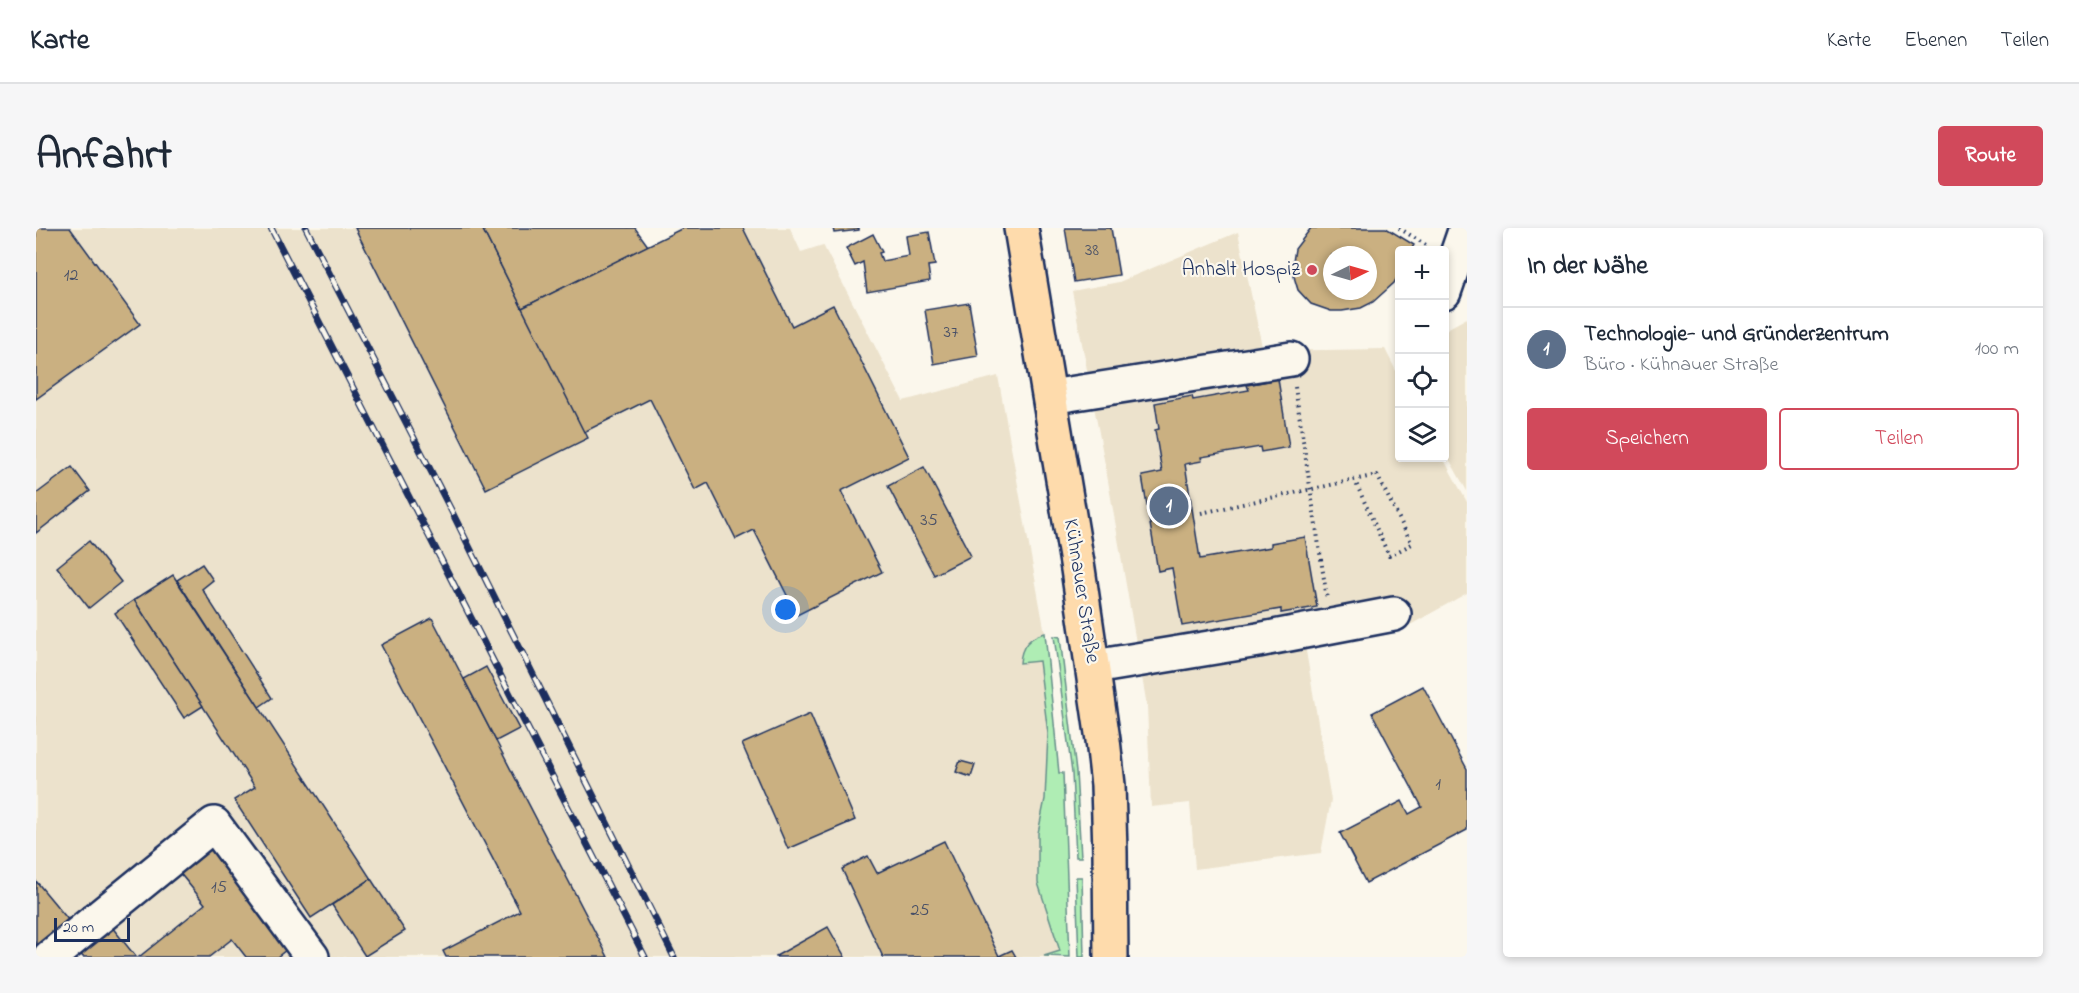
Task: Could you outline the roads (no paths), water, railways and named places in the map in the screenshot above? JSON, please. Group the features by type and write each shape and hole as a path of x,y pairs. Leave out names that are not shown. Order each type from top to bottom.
{"main road":[{"name":"Kühnauer Straße","path":"1021,228 1094,667 1108,785 1111,957"}],"lane":[{"path":"1449,277 1466,228"},
{"path":"1050,397 1291,359"},
{"path":"1094,667 1394,614"},
{"path":"50,957 214,824 312,957"}],"railway":[{"path":"271,228 645,957"},
{"path":"306,228 451,510 674,957"}],"place":[{"name":"Anhalt Hospiz","path":"1312,270"},
{"name":"Technologie- und Gründerzentrum","path":"1169,506"}]}
